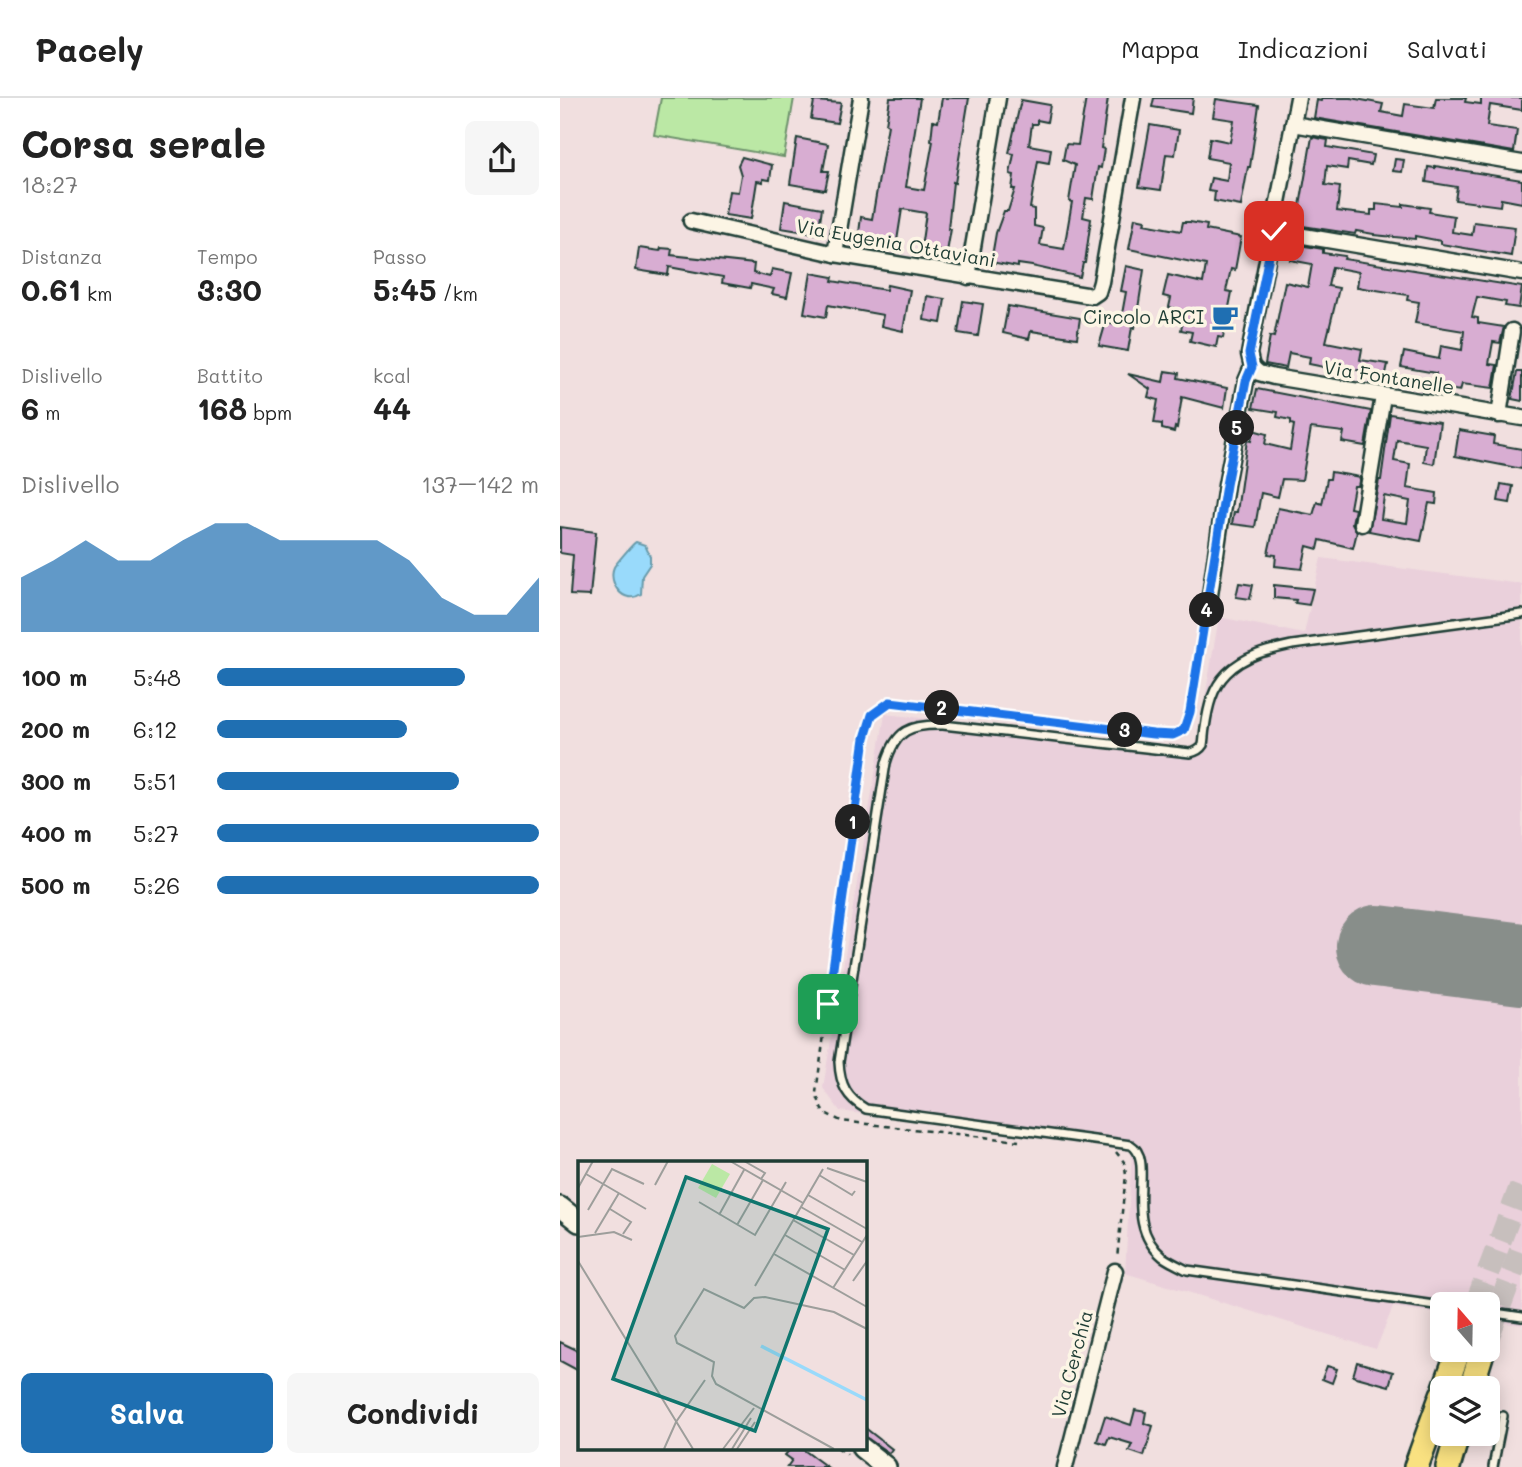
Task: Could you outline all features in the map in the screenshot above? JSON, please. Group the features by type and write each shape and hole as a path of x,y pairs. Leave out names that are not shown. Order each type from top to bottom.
{"highway":[{"path":"1416,1467 1430,1428"},
{"path":"1429,1467 1434,1446"},
{"path":"1448,1467 1454,1446"},
{"path":"1459,1467 1463,1446"}],"main road":[{"path":"560,1207 578,1221"},
{"path":"865,1450 886,1467"}],"street":[{"path":"835,254 862,98"},
{"path":"968,277 998,98"},
{"name":"Via Eugenia Ottaviani","path":"691,221 835,254 1081,295 1096,295 1101,282 1133,98"},
{"path":"1209,602 1226,485 1246,381 1252,367 1249,354 1298,98"},
{"path":"1293,124 1522,163"},
{"path":"1274,231 1522,273"},
{"path":"1499,415 1512,331"},
{"name":"Via Fontanelle","path":"1252,367 1259,373 1274,377 1522,418"},
{"path":"1362,524 1383,396"},
{"name":"Via Cerchia","path":"1065,1467 1115,1271"}],"lane":[{"path":"1430,1304 1187,1270 1163,1257 1143,1232 1139,1206 1141,1158 1137,1149 1131,1145 866,1109 853,1101 844,1090 839,1075 839,1062 886,762 891,745 899,735 910,728 925,724 943,725 1196,752 1202,745 1208,706 1215,687 1228,671 1245,659 1266,650 1522,614"},
{"path":"1500,1314 1522,1317"},
{"path":"1493,1467 1503,1416"}],"path":[{"path":"1020,1141 841,1121 823,1112 816,1093 865,738 872,715 890,702 1139,732 1173,735 1179,733 1184,730 1190,712 1209,602"},
{"path":"1115,1271 1126,1175 1124,1162 1116,1152"}],"shaded area":[{"path":"1321,558 1522,584 1522,1325 1500,1322 1500,1292 1430,1292 1430,1312 1393,1307 1376,1349 1125,1273 1132,1150 840,1111 823,1088 885,714 1196,749 1219,617 1304,634"}],"green space":[{"path":"661,98 794,98 784,157 654,135"}],"water":[{"path":"636,542 645,545 650,564 642,576 641,594 629,597 618,591 612,573 615,565"}],"building":[{"path":"890,98 920,98 906,187 924,190 933,141 933,121 938,122 942,98 969,98 955,183 953,182 947,252 921,248 926,213 902,209 896,247 858,241 861,217 872,219"},
{"path":"1086,98 1108,98 1101,168 1098,167 1093,199 1086,198 1083,217 1091,219 1085,263 1080,277 1032,266 1018,264 1018,267 991,262 996,233 1004,211 1008,211 1015,189 1012,189 1014,175 1010,174 1014,154 1009,153 1021,100 1050,105 1047,122 1037,120 1037,124 1032,124 1029,145 1051,149 1049,163 1038,161 1030,208 1034,209 1034,226 1043,228 1040,245 1064,249 1075,165 1063,160 1066,144 1078,145"},
{"path":"1154,98 1193,98 1191,113 1152,107"},
{"path":"1322,98 1351,98 1383,104 1381,112 1403,116 1405,104 1434,108 1436,98 1466,98 1465,102 1481,104 1481,98 1522,98 1522,110 1490,105 1487,126 1517,130 1514,152 1314,118 1317,100 1321,101"},
{"path":"1216,99 1259,105 1241,206 1214,201 1215,192 1208,191 1211,178 1227,181 1229,162 1207,158 1210,138 1230,142 1234,120 1213,117"},
{"path":"814,101 841,103 837,123 811,119"},
{"path":"1150,125 1179,130 1175,155 1166,154 1161,190 1139,187"},
{"path":"1312,137 1328,140 1327,147 1373,155 1371,165 1348,161 1347,169 1327,166 1325,185 1340,187 1337,211 1371,215 1371,210 1376,210 1376,204 1403,207 1403,204 1430,208 1429,212 1454,216 1452,232 1472,235 1474,222 1515,227 1511,256 1441,244 1441,241 1415,236 1415,239 1356,231 1355,234 1296,225 1294,222 1297,206 1300,206"},
{"path":"797,138 828,144 823,171 829,171 825,190 790,184"},
{"path":"742,157 772,165 770,180 757,181 751,219 725,215 729,191 738,192 741,175 738,165"},
{"path":"1395,159 1404,160 1402,172 1393,171"},
{"path":"1428,167 1522,180 1522,203 1501,199 1500,206 1455,200 1457,187 1426,182"},
{"path":"785,201 822,208 818,234 781,228"},
{"path":"1135,218 1145,220 1144,224 1181,231 1183,222 1207,225 1206,230 1241,237 1235,270 1231,269 1226,291 1232,292 1223,338 1218,337 1216,347 1190,341 1192,332 1181,330 1183,321 1176,319 1177,309 1169,307 1171,298 1163,296 1168,275 1203,283 1206,265 1129,249"},
{"path":"1293,244 1323,249 1323,253 1345,256 1344,259 1522,287 1519,308 1505,306 1506,302 1477,297 1472,317 1478,318 1478,323 1504,327 1500,343 1493,342 1489,364 1497,365 1493,388 1462,384 1460,391 1434,387 1436,373 1401,367 1404,352 1439,359 1441,346 1462,350 1464,331 1415,323 1419,302 1407,300 1408,295 1357,287 1359,272 1332,267 1328,286 1339,288 1326,342 1362,349 1360,360 1388,364 1385,378 1329,364 1329,368 1309,364 1310,357 1289,353 1286,368 1265,364 1270,336 1274,337 1285,282 1308,287 1312,264 1290,260"},
{"path":"639,248 660,251 661,248 672,249 671,255 754,264 753,273 770,277 772,269 792,273 787,297 772,294 774,289 751,284 750,288 722,283 723,277 669,267 668,275 636,270"},
{"path":"1126,266 1144,270 1135,328 1132,327 1128,351 1099,346 1106,322 1120,325 1126,292 1121,291"},
{"path":"811,273 833,277 832,281 886,290 887,285 910,290 903,331 881,326 883,315 828,305 826,317 804,313"},
{"path":"927,296 945,299 941,323 924,320"},
{"path":"963,301 983,304 978,336 958,333"},
{"path":"1008,306 1080,318 1077,338 1031,331 1029,339 1003,333"},
{"path":"1165,371 1179,373 1178,378 1227,388 1224,408 1182,397 1177,428 1175,427 1174,432 1162,429 1162,424 1154,423 1158,400 1148,397 1150,389 1128,374 1163,382"},
{"path":"1517,372 1522,372 1522,401 1512,399"},
{"path":"1257,389 1371,411 1365,446 1342,442 1344,432 1311,428 1302,480 1282,479 1278,497 1261,493 1255,527 1232,524 1234,512 1237,512 1247,440 1251,441 1253,430 1267,434 1265,444 1290,450 1294,425 1291,420 1277,417 1278,412 1253,408"},
{"path":"1390,414 1440,422 1434,464 1424,462 1426,445 1397,440 1394,461 1410,464 1407,488 1437,493 1436,504 1429,503 1421,541 1369,531 1381,480","holes":["1384,496 1410,501 1407,523 1381,519"]},
{"path":"1459,430 1494,436 1493,444 1522,449 1522,469 1455,456"},
{"path":"1331,472 1360,477 1358,486 1354,486 1350,508 1355,509 1352,523 1357,532 1353,548 1320,540 1318,549 1307,546 1302,569 1275,566 1276,555 1268,554 1278,508 1313,515 1317,502 1322,504"},
{"path":"1501,484 1513,486 1510,503 1498,501"},
{"path":"560,527 596,532 590,596 570,595 573,555 560,553"},
{"path":"1239,583 1253,585 1250,599 1236,597"},
{"path":"1274,585 1313,589 1309,605 1295,603 1296,600 1274,598"},
{"path":"560,1342 578,1351 578,1370 560,1361"},
{"path":"1357,1362 1393,1372 1389,1386 1353,1376"},
{"path":"1327,1366 1337,1369 1332,1383 1322,1379"},
{"path":"1135,1410 1146,1412 1144,1423 1153,1426 1144,1456 1129,1451 1132,1444 1109,1437 1106,1444 1097,1441 1105,1416 1131,1425"},
{"path":"866,1429 892,1449 889,1453 866,1437"},
{"path":"789,1450 804,1450 827,1467 787,1467 792,1460 785,1455"}],"runway":[{"path":"1377,946 1522,964"}],"tunnel":[{"path":"1481,1292 1522,1183"},
{"path":"1500,1305 1522,1247"}],"place":[{"name":"Circolo ARCI","path":"1225,317"}],"route":[{"path":"828,1004 865,738 872,715 890,702 1153,734 1173,735 1184,730 1190,712 1209,602 1226,485 1246,381 1252,367 1249,354 1274,231"}]}
